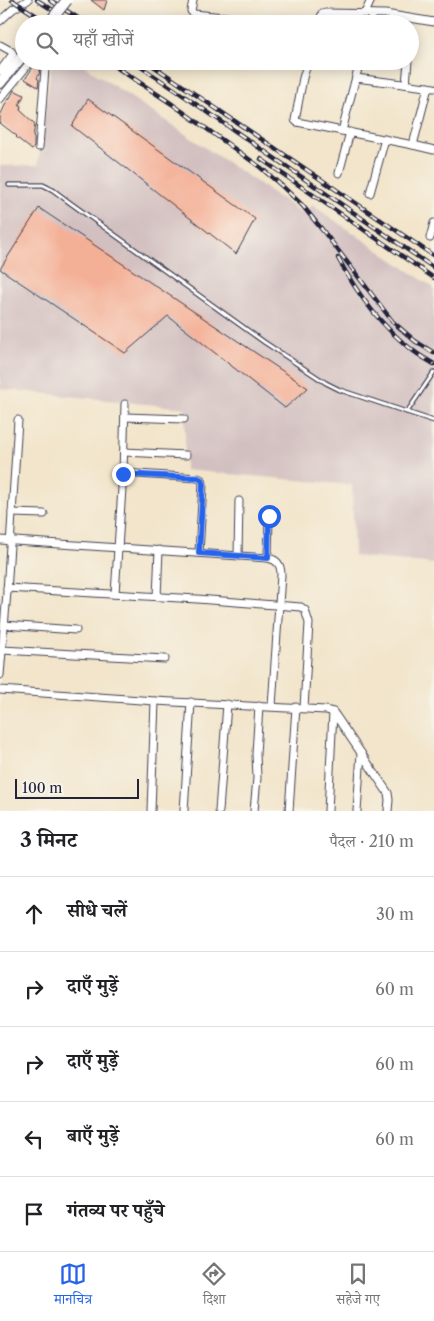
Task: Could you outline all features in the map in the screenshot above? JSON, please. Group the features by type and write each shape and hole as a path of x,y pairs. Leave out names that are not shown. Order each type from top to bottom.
{"street":[{"path":"0,21 12,9 28,0"},
{"path":"55,15 67,0"},
{"path":"193,0 191,12 204,15"},
{"path":"369,14 371,0"},
{"path":"322,15 324,13 391,15"},
{"path":"419,20 434,22"},
{"path":"0,45 12,51 13,54 0,71"},
{"path":"0,83 15,65"},
{"path":"0,99 24,70"},
{"path":"39,147 45,70"},
{"path":"305,70 296,121 301,124 413,144 434,150"},
{"path":"342,131 358,70"},
{"path":"406,84 407,70"},
{"path":"356,78 431,88 413,144"},
{"path":"339,173 350,132"},
{"path":"370,193 385,139"},
{"path":"430,238 434,223"},
{"path":"115,594 123,474 125,404"},
{"path":"125,417 184,419"},
{"path":"0,675 1,634 4,625 18,420"},
{"path":"124,452 186,455"},
{"path":"123,474 198,478 202,480 199,553"},
{"path":"238,556 239,501"},
{"path":"12,513 44,514"},
{"path":"268,558 269,516"},
{"path":"0,540 268,558 277,561 281,569 272,706"},
{"path":"157,597 159,550"},
{"path":"5,590 115,594 279,605 301,607 305,610 308,617 289,811"},
{"path":"4,625 76,630"},
{"path":"2,650 165,659"},
{"path":"0,690 155,701 319,709 333,712 388,793 388,811"},
{"path":"151,811 155,701"},
{"path":"184,811 190,702"},
{"path":"219,811 226,704"},
{"path":"254,811 259,706"},
{"path":"328,811 333,712"},
{"path":"357,811 361,753"}],"lane":[{"path":"9,186 43,185 53,190 264,342 326,383 340,390 434,421"},
{"path":"407,412 434,372"}],"shaded area":[{"path":"51,70 90,70 305,215 312,205 434,288 434,564 354,556 352,485 185,470 185,408 0,389 0,166 38,165"}],"building":[{"path":"91,0 107,0 104,10"},
{"path":"31,70 40,70 37,78 39,80 38,87 25,79"},
{"path":"14,90 24,95 19,105 21,106 20,110 35,124 34,147 32,150 0,123 0,116"},
{"path":"88,99 255,219 236,254 72,126"},
{"path":"39,208 308,388 285,408 168,316 125,353 0,269"}],"railway":[{"path":"12,0 35,15"},
{"path":"37,0 56,12"},
{"path":"50,0 73,15"},
{"path":"121,70 260,167 282,186 302,205 393,322 415,341 434,353"},
{"path":"146,70 434,268"},
{"path":"159,70 434,256"},
{"path":"261,159 434,278"},
{"path":"338,258 361,295 379,319 400,340 434,364"}],"route":[{"path":"123,474 198,478 202,480 199,553 268,558 269,516"}]}
